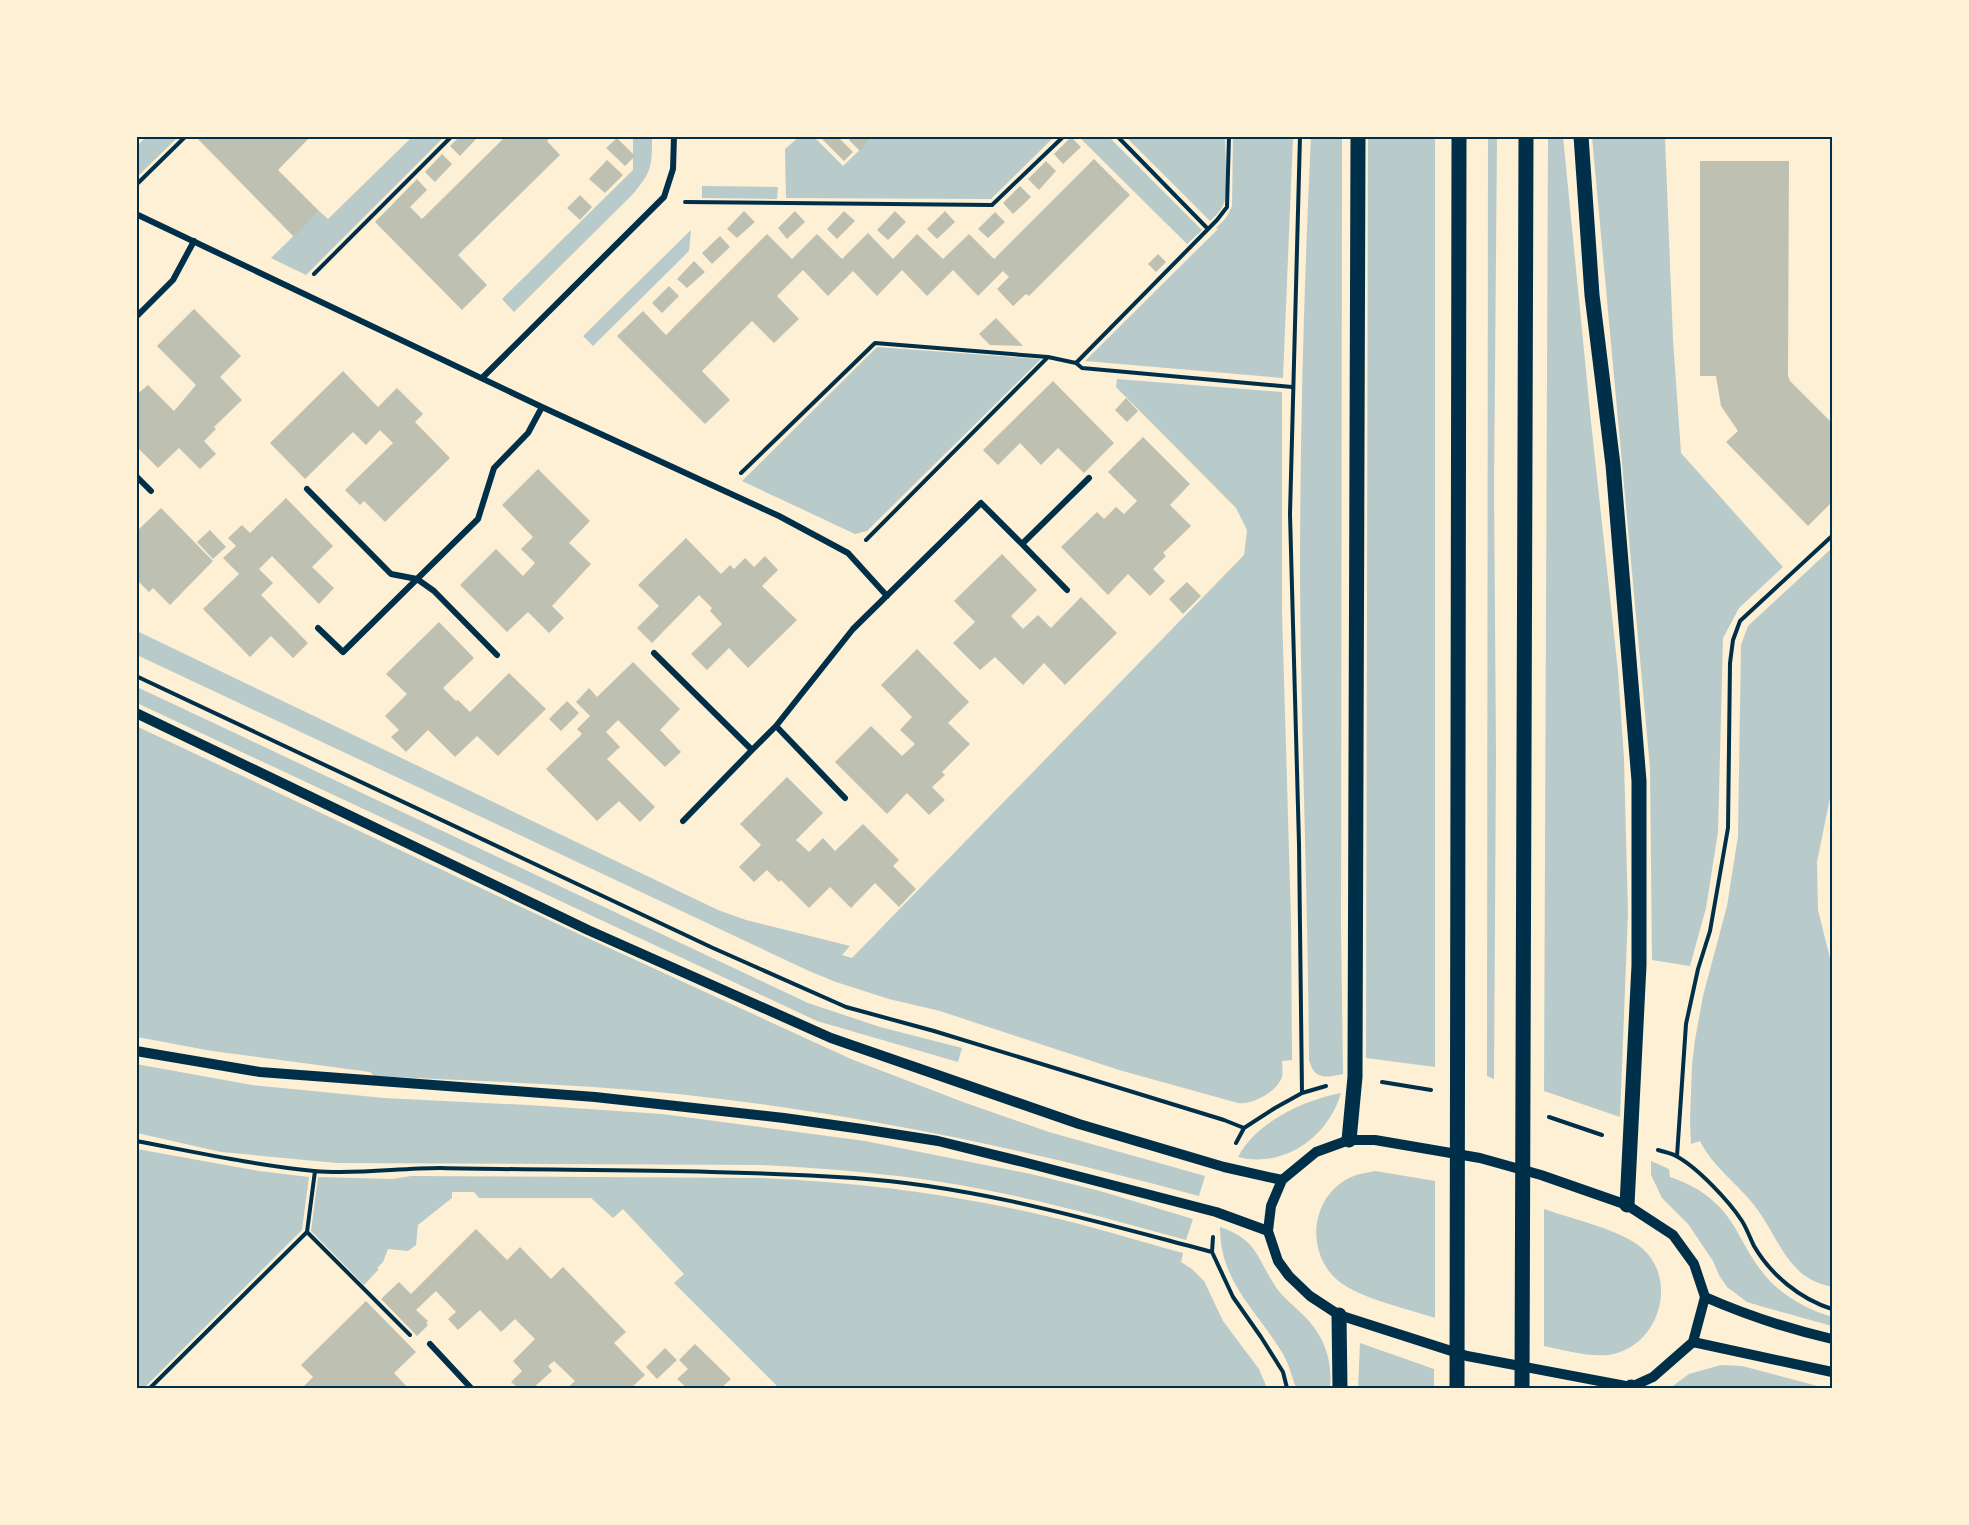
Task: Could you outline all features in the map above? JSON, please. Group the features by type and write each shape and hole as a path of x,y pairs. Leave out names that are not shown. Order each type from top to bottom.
{"main road":[{"path":"1349,1140 1355,1077 1358,136"},
{"path":"1457,1389 1459,136"},
{"path":"1522,1389 1526,136"},
{"path":"1581,136 1592,295 1612,465 1639,781 1639,965 1627,1205"},
{"path":"1339,1315 1340,1389"}],"street":[{"path":"482,378 664,197 673,169 674,136"},
{"path":"136,213 779,516 848,554 887,596"},
{"path":"136,317 173,280 194,241"},
{"path":"318,628 343,652 478,519 494,468 528,433 542,406"},
{"path":"136,477 151,491"},
{"path":"1022,544 1089,478"},
{"path":"307,489 391,574 417,579 434,591 497,656"},
{"path":"683,821 776,726 854,629 981,503 1067,590"},
{"path":"654,653 752,750"},
{"path":"136,713 588,930 831,1038 1079,1124 1224,1167 1282,1180"},
{"path":"776,726 845,798"},
{"path":"136,1051 260,1072 595,1097 862,1129 938,1142 1034,1164 1216,1212 1268,1231"},
{"path":"1349,1140 1375,1140 1480,1158 1541,1175 1627,1205 1673,1235 1694,1264 1705,1297 1693,1342 1653,1377 1631,1388 1467,1356 1339,1315 1310,1296 1288,1275 1278,1261 1268,1231 1271,1206 1282,1180 1316,1152 1349,1140"},
{"path":"1705,1297 1731,1309 1782,1326 1833,1339"},
{"path":"1693,1342 1833,1372"},
{"path":"430,1344 471,1389"}],"path":[{"path":"136,185 186,136"},
{"path":"303,293 314,274 452,136"},
{"path":"664,197 685,202 992,205 1064,136"},
{"path":"1117,136 1208,229"},
{"path":"1076,363 1227,207 1229,136"},
{"path":"1300,136 1290,514 1299,844 1302,1092"},
{"path":"724,490 875,343 1048,357 1076,363 1082,368 1292,387"},
{"path":"848,554 873,535 1048,357"},
{"path":"1833,536 1740,621 1733,640 1730,663 1728,828 1710,931 1698,969 1686,1024 1677,1156 1709,1182 1727,1201 1764,1261 1787,1284 1804,1297 1833,1309"},
{"path":"136,676 703,943 846,1007 934,1031 1244,1128"},
{"path":"1377,1081 1442,1091"},
{"path":"1543,1116 1603,1135"},
{"path":"136,1141 213,1156 315,1171 431,1168 856,1178 943,1187 1087,1219 1212,1252"},
{"path":"150,1389 307,1232 315,1171"},
{"path":"307,1232 418,1343 430,1344"}],"shaded area":[{"path":"1563,136 1618,671 1624,759 1628,913 1620,1117 1544,1091 1548,137"},
{"path":"146,137 178,137 137,177 137,146"},
{"path":"412,137 444,137 306,275 271,258 319,211 328,219"},
{"path":"633,137 652,137 650,168 644,180 632,195 514,312 502,299 633,170"},
{"path":"799,137 814,137 843,166 873,137 1054,137 991,199 786,198 785,149"},
{"path":"1079,137 1109,137 1202,230 1187,244"},
{"path":"1126,137 1225,137 1226,189 1224,203 1220,210 1210,221"},
{"path":"1233,137 1293,137 1283,378 1085,361 1218,229 1216,228 1226,218 1232,206"},
{"path":"1311,137 1342,137 1341,928 1343,1074 1326,1077 1314,1071 1309,1060 1301,637 1300,522 1304,302"},
{"path":"1368,137 1435,137 1435,1067 1366,1058"},
{"path":"1488,137 1497,137 1494,487 1496,754 1494,1079 1487,1076"},
{"path":"1592,137 1665,137 1673,340 1681,453 1783,567 1739,608 1723,638 1718,832 1706,908 1690,966 1652,960 1650,768"},
{"path":"702,186 778,187 777,199 702,198"},
{"path":"691,230 689,251 593,346 583,336"},
{"path":"877,347 1041,359 867,531 855,534 742,481"},
{"path":"1117,379 1282,392 1282,611 1291,919 1292,1060 1282,1061 1282,1076 1273,1090 1249,1102 1238,1103 1119,1070 940,1011 889,999 836,982 137,655 137,631 718,910 746,920 850,946 842,955 852,958 1244,555 1247,530 1236,508 1116,387"},
{"path":"1832,548 1832,788 1817,862 1818,910 1832,966 1832,1287 1806,1277 1792,1264 1760,1213 1711,1158 1700,1141 1691,1144 1690,1121 1695,1040 1703,996 1727,906 1738,836 1741,645 1748,626"},
{"path":"137,687 808,1003 880,1027 962,1048 958,1062 817,1021 137,703"},
{"path":"136,726 851,1059 1049,1132 1205,1176 1199,1196 1005,1148 810,1111 678,1094 526,1083 374,1076 370,1072 212,1051 137,1037"},
{"path":"136,1064 252,1085 384,1098 662,1114 865,1141 1031,1174 1100,1191 1193,1219 1186,1240 1062,1207 986,1190 874,1173 818,1168 762,1165 337,1163 221,1152 137,1133"},
{"path":"1341,1093 1326,1123 1302,1146 1272,1158 1238,1157 1256,1133 1269,1123 1297,1107"},
{"path":"137,1149 259,1171 309,1177 302,1230 144,1388 136,1388"},
{"path":"1651,1161 1669,1169 1670,1177 1698,1190 1714,1202 1728,1217 1754,1261 1769,1280 1798,1303 1832,1317 1832,1326 1747,1302 1727,1287 1688,1224 1662,1198 1651,1175"},
{"path":"1375,1171 1435,1181 1435,1318 1381,1302 1354,1290 1342,1284 1324,1264 1316,1237 1317,1223 1327,1197 1349,1178"},
{"path":"411,1176 797,1180 940,1195 1063,1220 1183,1253 1181,1262 1204,1281 1223,1321 1259,1369 1267,1388 779,1388 674,1283 684,1274 623,1209 613,1218 591,1198 479,1198 474,1192 452,1192 452,1198 418,1225 416,1245 408,1251 388,1249 383,1262 377,1268 379,1269 364,1285 311,1231 318,1177 392,1179"},
{"path":"1544,1209 1614,1232 1635,1243 1650,1256 1658,1272 1661,1290 1659,1308 1652,1324 1641,1339 1626,1349 1608,1355 1592,1355 1544,1346"},
{"path":"1220,1227 1243,1238 1250,1245 1278,1290 1315,1329 1328,1357 1330,1388 1296,1388 1283,1354 1233,1280 1226,1264"},
{"path":"1360,1343 1434,1369 1434,1388 1358,1388"},
{"path":"1721,1365 1742,1366 1825,1388 1670,1388 1689,1374"}],"building":[{"path":"195,136 311,136 278,170 319,211 294,237"},
{"path":"460,136 474,136 476,139 460,156 450,146"},
{"path":"506,136 552,136 547,141 560,155 458,255 487,285 462,310 375,222 417,179 427,190 410,207 422,219"},
{"path":"819,136 837,136 853,152 844,161"},
{"path":"852,136 873,136 860,151 849,140"},
{"path":"1071,137 1081,147 1063,164 1054,154"},
{"path":"617,138 635,156 625,166 606,148"},
{"path":"442,154 452,164 435,182 425,172"},
{"path":"1094,159 1130,195 1029,296 1026,294 1013,306 997,289 1009,277 1003,271 978,296 953,270 927,296 902,270 877,296 853,271 828,296 803,270 777,296 799,319 774,343 752,321 702,371 730,400 705,424 617,336 643,311 666,335 767,234 792,259 817,234 842,259 868,233 893,259 917,234 943,259 969,234 994,259"},
{"path":"607,160 623,175 605,193 589,179"},
{"path":"1046,161 1056,171 1039,190 1028,179"},
{"path":"1700,161 1789,161 1788,376 1790,381 1832,423 1832,502 1808,526 1726,442 1738,431 1721,406 1716,376 1700,376"},
{"path":"1020,186 1031,197 1013,214 1003,203"},
{"path":"580,195 592,207 580,220 567,208"},
{"path":"744,211 755,222 737,238 727,229"},
{"path":"795,211 805,222 787,239 778,228"},
{"path":"844,211 855,221 837,239 827,229"},
{"path":"895,211 906,222 888,240 877,230"},
{"path":"945,211 955,222 937,239 927,229"},
{"path":"995,212 1005,222 988,238 978,229"},
{"path":"720,236 730,247 712,264 702,253"},
{"path":"1158,254 1166,262 1156,272 1148,264"},
{"path":"694,261 705,272 687,288 677,279"},
{"path":"669,286 679,296 662,313 652,303"},
{"path":"194,309 241,356 220,377 242,400 214,427 216,429 204,441 216,454 200,469 179,448 158,468 136,446 136,395 148,385 174,411 196,385 157,346"},
{"path":"996,318 1023,346 990,345 979,334"},
{"path":"343,371 378,407 397,388 423,414 415,422 450,458 385,522 364,501 360,505 345,490 393,443 380,430 366,445 353,432 305,479 270,443"},
{"path":"1053,381 1114,443 1084,473 1058,448 1041,465 1020,443 998,465 983,450"},
{"path":"1126,398 1138,411 1127,422 1115,410"},
{"path":"1143,437 1190,484 1170,505 1191,526 1163,553 1166,556 1153,569 1165,581 1150,596 1128,574 1108,595 1061,547 1097,512 1104,519 1116,507 1124,514 1137,501 1108,472"},
{"path":"538,469 590,521 569,543 591,564 552,606 564,618 549,633 528,612 507,632 460,585 496,549 523,576 535,563 521,549 533,537 502,505"},
{"path":"286,498 333,546 312,567 334,588 319,604 272,556 259,569 273,583 261,595 308,643 293,658 271,636 250,657 203,609 239,574 223,558 236,546 228,538 242,525 250,533"},
{"path":"161,508 213,561 170,605 153,588 149,592 136,579 136,532"},
{"path":"210,530 226,547 213,559 197,542"},
{"path":"686,538 721,574 730,565 734,569 745,558 754,567 765,556 778,570 762,586 797,620 748,668 729,648 707,670 691,654 722,624 710,611 712,608 699,595 652,643 637,628 659,606 638,585"},
{"path":"1002,554 1037,590 1011,616 1023,629 1038,615 1051,628 1081,597 1117,633 1065,685 1044,663 1023,685 995,657 980,670 953,643 975,622 954,601"},
{"path":"1187,582 1201,596 1183,614 1169,599"},
{"path":"439,622 474,658 443,688 456,701 458,700 470,712 509,673 546,709 498,756 477,736 455,757 428,730 406,752 391,737 399,730 385,716 407,694 386,674"},
{"path":"917,649 969,702 948,723 970,744 942,772 945,775 932,787 945,800 929,815 907,793 887,814 835,762 871,726 902,756 915,744 900,730 912,717 881,685"},
{"path":"633,662 680,709 660,730 681,752 665,767 618,720 606,732 620,747 607,759 655,807 640,822 619,801 597,821 546,769 582,734 577,729 590,716 576,702 589,688 597,697"},
{"path":"567,701 579,713 561,731 549,719"},
{"path":"787,777 823,813 796,840 809,852 823,838 835,851 863,824 899,860 893,866 916,889 899,907 875,883 851,908 830,887 809,908 781,880 779,882 767,870 754,882 739,867 761,845 740,824"},
{"path":"476,1229 507,1260 520,1247 551,1279 563,1267 626,1332 614,1343 645,1375 631,1388 567,1388 575,1381 554,1361 548,1366 552,1371 533,1388 518,1388 511,1382 522,1371 513,1361 535,1339 515,1319 501,1332 480,1310 458,1330 448,1319 456,1312 436,1291 416,1310 428,1321 426,1323 428,1325 417,1336 381,1299 399,1282 411,1294"},
{"path":"366,1301 416,1352 394,1373 408,1388 302,1388 313,1377 301,1365"},
{"path":"695,1344 731,1379 721,1388 687,1388 677,1379 688,1369 679,1360"},
{"path":"665,1348 677,1360 657,1379 646,1367"}]}
